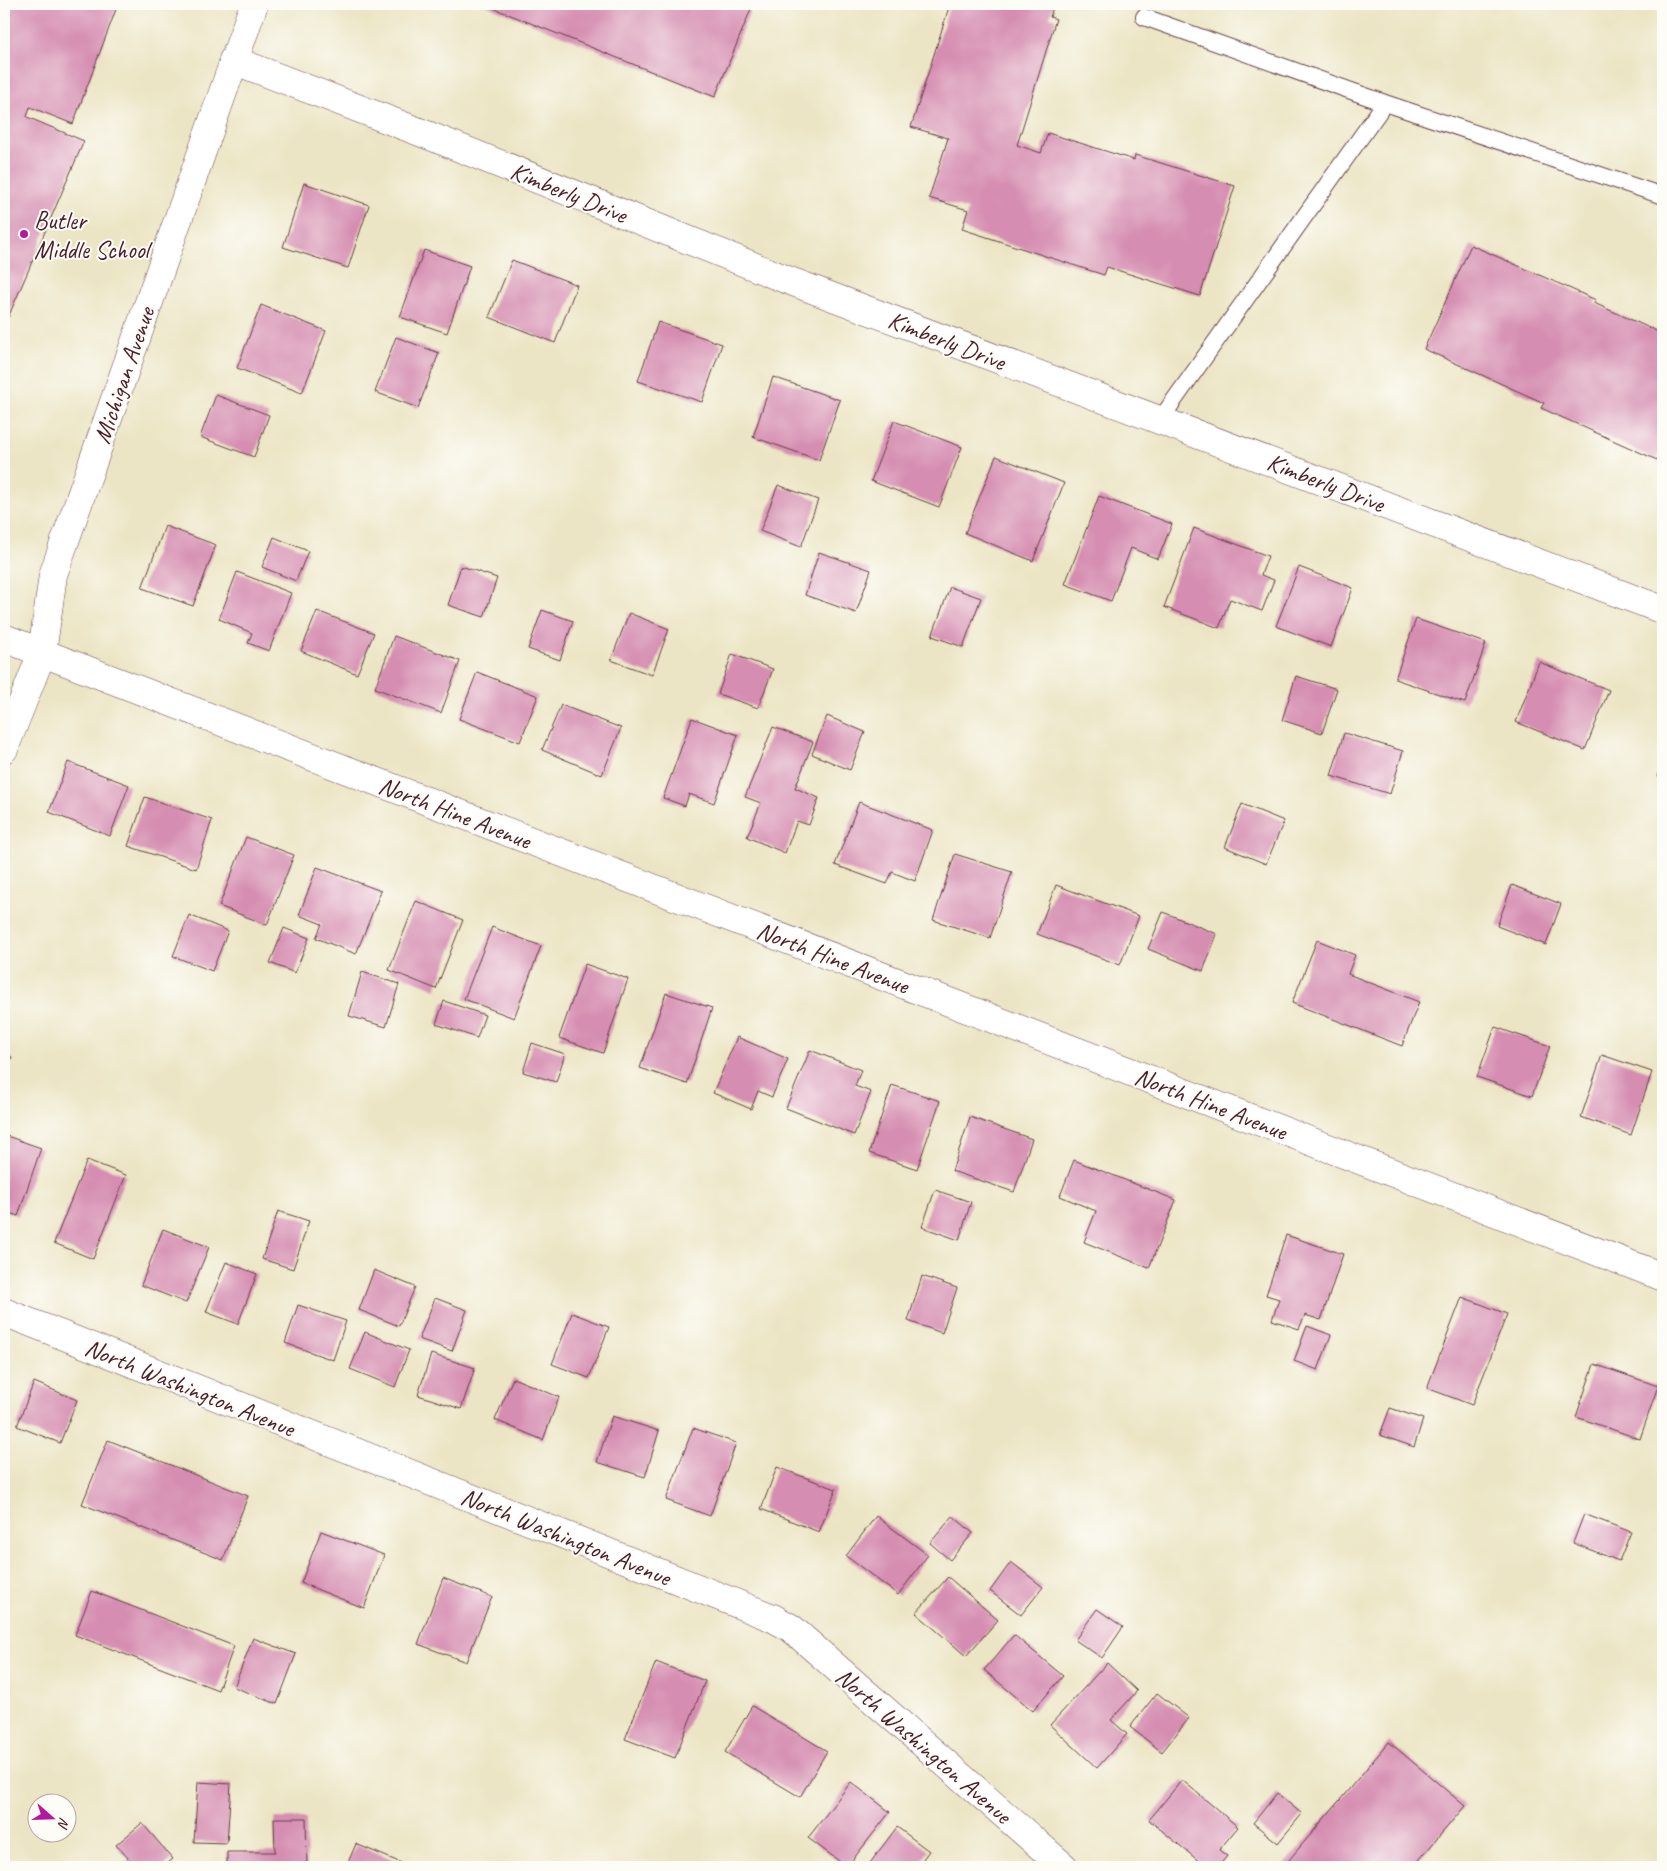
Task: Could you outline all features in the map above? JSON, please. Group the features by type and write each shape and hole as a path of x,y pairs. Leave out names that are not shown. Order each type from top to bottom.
{"street":[{"name":"Michigan Avenue","path":"4,749 42,653 53,575 254,4"},
{"name":"Kimberly Drive","path":"233,60 435,138 785,279 1663,610"},
{"name":"North Hine Avenue","path":"4,638 1663,1276"},
{"name":"North Washington Avenue","path":"4,1312 791,1628 1064,1867"}],"lane":[{"path":"1144,17 1385,103 1663,196"},
{"path":"1160,420 1385,103"}],"building":[{"name":"Butler Middle School","path":"4,4 118,4 73,124 30,107 27,117 84,141 4,327"},
{"path":"483,4 753,4 715,97"},
{"path":"950,4 1054,4 1050,17 1056,19 1017,145 1041,153 1048,133 1134,160 1135,155 1235,186 1200,296 1107,267 1104,275 962,229 968,210 929,198 948,138 911,127"},
{"path":"304,183 369,205 348,268 283,247"},
{"path":"1471,245 1596,300 1594,303 1663,334 1663,447 1657,460 1541,408 1544,403 1424,349"},
{"path":"424,250 470,266 447,333 400,317"},
{"path":"512,260 577,285 555,343 489,317"},
{"path":"261,305 326,331 302,393 237,368"},
{"path":"658,322 722,344 702,402 638,381"},
{"path":"396,337 439,353 418,408 375,392"},
{"path":"773,377 840,400 819,460 753,437"},
{"path":"216,395 269,415 254,457 200,437"},
{"path":"894,421 962,447 939,507 871,481"},
{"path":"996,456 1064,483 1033,561 965,533"},
{"path":"778,485 818,500 801,547 760,531"},
{"path":"1099,496 1172,524 1158,559 1131,548 1111,601 1065,584"},
{"path":"165,526 216,545 193,606 142,588"},
{"path":"1194,528 1268,556 1261,575 1274,580 1262,611 1230,599 1219,628 1164,607"},
{"path":"274,537 308,551 296,581 262,567"},
{"path":"819,552 871,570 856,613 805,595"},
{"path":"461,566 497,578 484,617 448,605"},
{"path":"1299,567 1353,588 1331,647 1276,626"},
{"path":"237,572 291,593 269,651 248,643 252,633 219,619"},
{"path":"950,587 981,598 963,647 932,636"},
{"path":"542,610 573,621 560,660 528,649"},
{"path":"317,611 374,633 357,674 301,651"},
{"path":"629,613 669,629 652,675 611,660"},
{"path":"1416,619 1486,643 1465,703 1395,679"},
{"path":"394,636 460,661 441,713 375,688"},
{"path":"732,654 773,669 758,708 718,694"},
{"path":"1539,662 1609,690 1585,750 1516,722"},
{"path":"477,672 538,696 520,742 459,719"},
{"path":"1296,676 1337,689 1322,733 1282,720"},
{"path":"561,705 621,728 602,775 542,750"},
{"path":"827,716 865,732 850,770 812,754"},
{"path":"692,718 738,735 714,803 689,794 685,806 663,798"},
{"path":"773,727 813,742 795,788 819,798 809,825 797,821 785,853 747,837 761,803 745,797"},
{"path":"1344,733 1403,751 1390,794 1331,776"},
{"path":"68,762 129,785 110,836 49,812"},
{"path":"1663,762 1663,779 1658,777"},
{"path":"145,797 212,820 196,869 128,846"},
{"path":"859,802 933,830 915,881 892,872 887,884 835,865"},
{"path":"1242,804 1284,821 1266,864 1225,847"},
{"path":"246,837 294,855 267,925 219,906"},
{"path":"955,854 1012,872 990,938 933,920"},
{"path":"317,867 381,891 356,954 316,938 322,924 299,915"},
{"path":"1056,885 1139,916 1120,965 1037,934"},
{"path":"1512,885 1561,904 1546,945 1497,926"},
{"path":"416,901 463,920 436,989 389,970"},
{"path":"1163,912 1217,934 1203,971 1148,949"},
{"path":"189,915 228,931 212,971 173,956"},
{"path":"492,927 541,946 514,1018 464,999"},
{"path":"284,928 309,938 295,973 270,963"},
{"path":"1317,940 1355,955 1348,974 1419,1002 1402,1046 1292,1003"},
{"path":"585,964 628,979 603,1053 559,1038"},
{"path":"362,972 399,984 386,1027 349,1016"},
{"path":"666,993 712,1008 687,1084 640,1068"},
{"path":"444,1001 485,1015 477,1038 436,1024"},
{"path":"1495,1027 1550,1046 1532,1096 1477,1077"},
{"path":"737,1037 788,1059 772,1097 758,1091 751,1109 713,1093"},
{"path":"532,1043 565,1054 556,1082 523,1072"},
{"path":"810,1050 861,1070 855,1086 871,1092 854,1135 786,1108"},
{"path":"4,1054 12,1057 4,1079"},
{"path":"1602,1055 1652,1072 1631,1135 1581,1117"},
{"path":"892,1085 940,1101 917,1169 869,1153"},
{"path":"970,1117 1032,1139 1014,1192 952,1171"},
{"path":"4,1135 41,1148 18,1216 4,1211"},
{"path":"87,1160 126,1175 93,1259 54,1243"},
{"path":"1074,1160 1176,1200 1149,1268 1084,1242 1096,1211 1060,1196"},
{"path":"935,1190 971,1202 959,1240 922,1227"},
{"path":"278,1211 309,1221 293,1269 262,1259"},
{"path":"163,1229 209,1247 186,1303 141,1285"},
{"path":"1286,1235 1343,1254 1321,1320 1305,1315 1299,1329 1272,1320 1279,1299 1266,1295"},
{"path":"226,1262 257,1274 238,1324 206,1312"},
{"path":"374,1270 415,1287 399,1326 359,1310"},
{"path":"922,1276 957,1288 942,1333 908,1321"},
{"path":"1462,1297 1507,1314 1472,1405 1427,1388"},
{"path":"435,1298 467,1310 452,1351 419,1339"},
{"path":"298,1305 346,1321 333,1360 285,1343"},
{"path":"572,1313 609,1327 589,1378 552,1364"},
{"path":"1307,1326 1331,1335 1318,1370 1294,1361"},
{"path":"365,1332 409,1350 395,1387 350,1369"},
{"path":"431,1354 475,1368 461,1409 418,1395"},
{"path":"1594,1364 1658,1386 1640,1439 1576,1417"},
{"path":"513,1378 559,1397 543,1440 495,1420"},
{"path":"34,1382 77,1400 60,1443 17,1426"},
{"path":"1390,1408 1423,1419 1414,1447 1380,1435"},
{"path":"612,1416 659,1431 645,1477 597,1462"},
{"path":"693,1428 736,1443 710,1516 666,1500"},
{"path":"108,1440 248,1496 223,1560 82,1504"},
{"path":"777,1467 836,1489 819,1532 761,1509"},
{"path":"1584,1514 1631,1532 1619,1561 1573,1543"},
{"path":"876,1516 928,1555 898,1595 846,1556"},
{"path":"953,1516 973,1533 950,1560 930,1543"},
{"path":"321,1531 384,1555 364,1608 301,1583"},
{"path":"1011,1562 1043,1587 1021,1615 990,1591"},
{"path":"948,1577 998,1620 966,1656 916,1613"},
{"path":"443,1578 492,1597 466,1662 418,1644"},
{"path":"92,1591 234,1646 218,1690 75,1635"},
{"path":"1097,1609 1123,1627 1102,1658 1075,1640"},
{"path":"1014,1635 1063,1676 1033,1711 984,1670"},
{"path":"253,1638 296,1654 277,1704 234,1687"},
{"path":"656,1662 705,1681 675,1758 625,1739"},
{"path":"1107,1663 1137,1691 1111,1720 1127,1734 1097,1768 1050,1725"},
{"path":"1157,1693 1189,1718 1162,1752 1130,1727"},
{"path":"752,1706 827,1751 800,1797 725,1752"},
{"path":"1389,1742 1465,1806 1413,1867 1283,1867"},
{"path":"1182,1780 1238,1827 1219,1850 1227,1856 1218,1867 1206,1867 1149,1820"},
{"path":"198,1782 231,1784 227,1843 194,1842"},
{"path":"851,1782 890,1812 847,1867 808,1838"},
{"path":"1277,1793 1302,1814 1278,1843 1253,1823"},
{"path":"274,1818 306,1818 307,1867 227,1867 227,1852 275,1852"},
{"path":"142,1823 173,1859 163,1867 122,1867 130,1860 116,1845"},
{"path":"897,1827 929,1851 917,1867 867,1867"},
{"path":"356,1844 411,1867 346,1867"}],"place":[{"name":"Butler Middle School","path":"24,234"}]}
